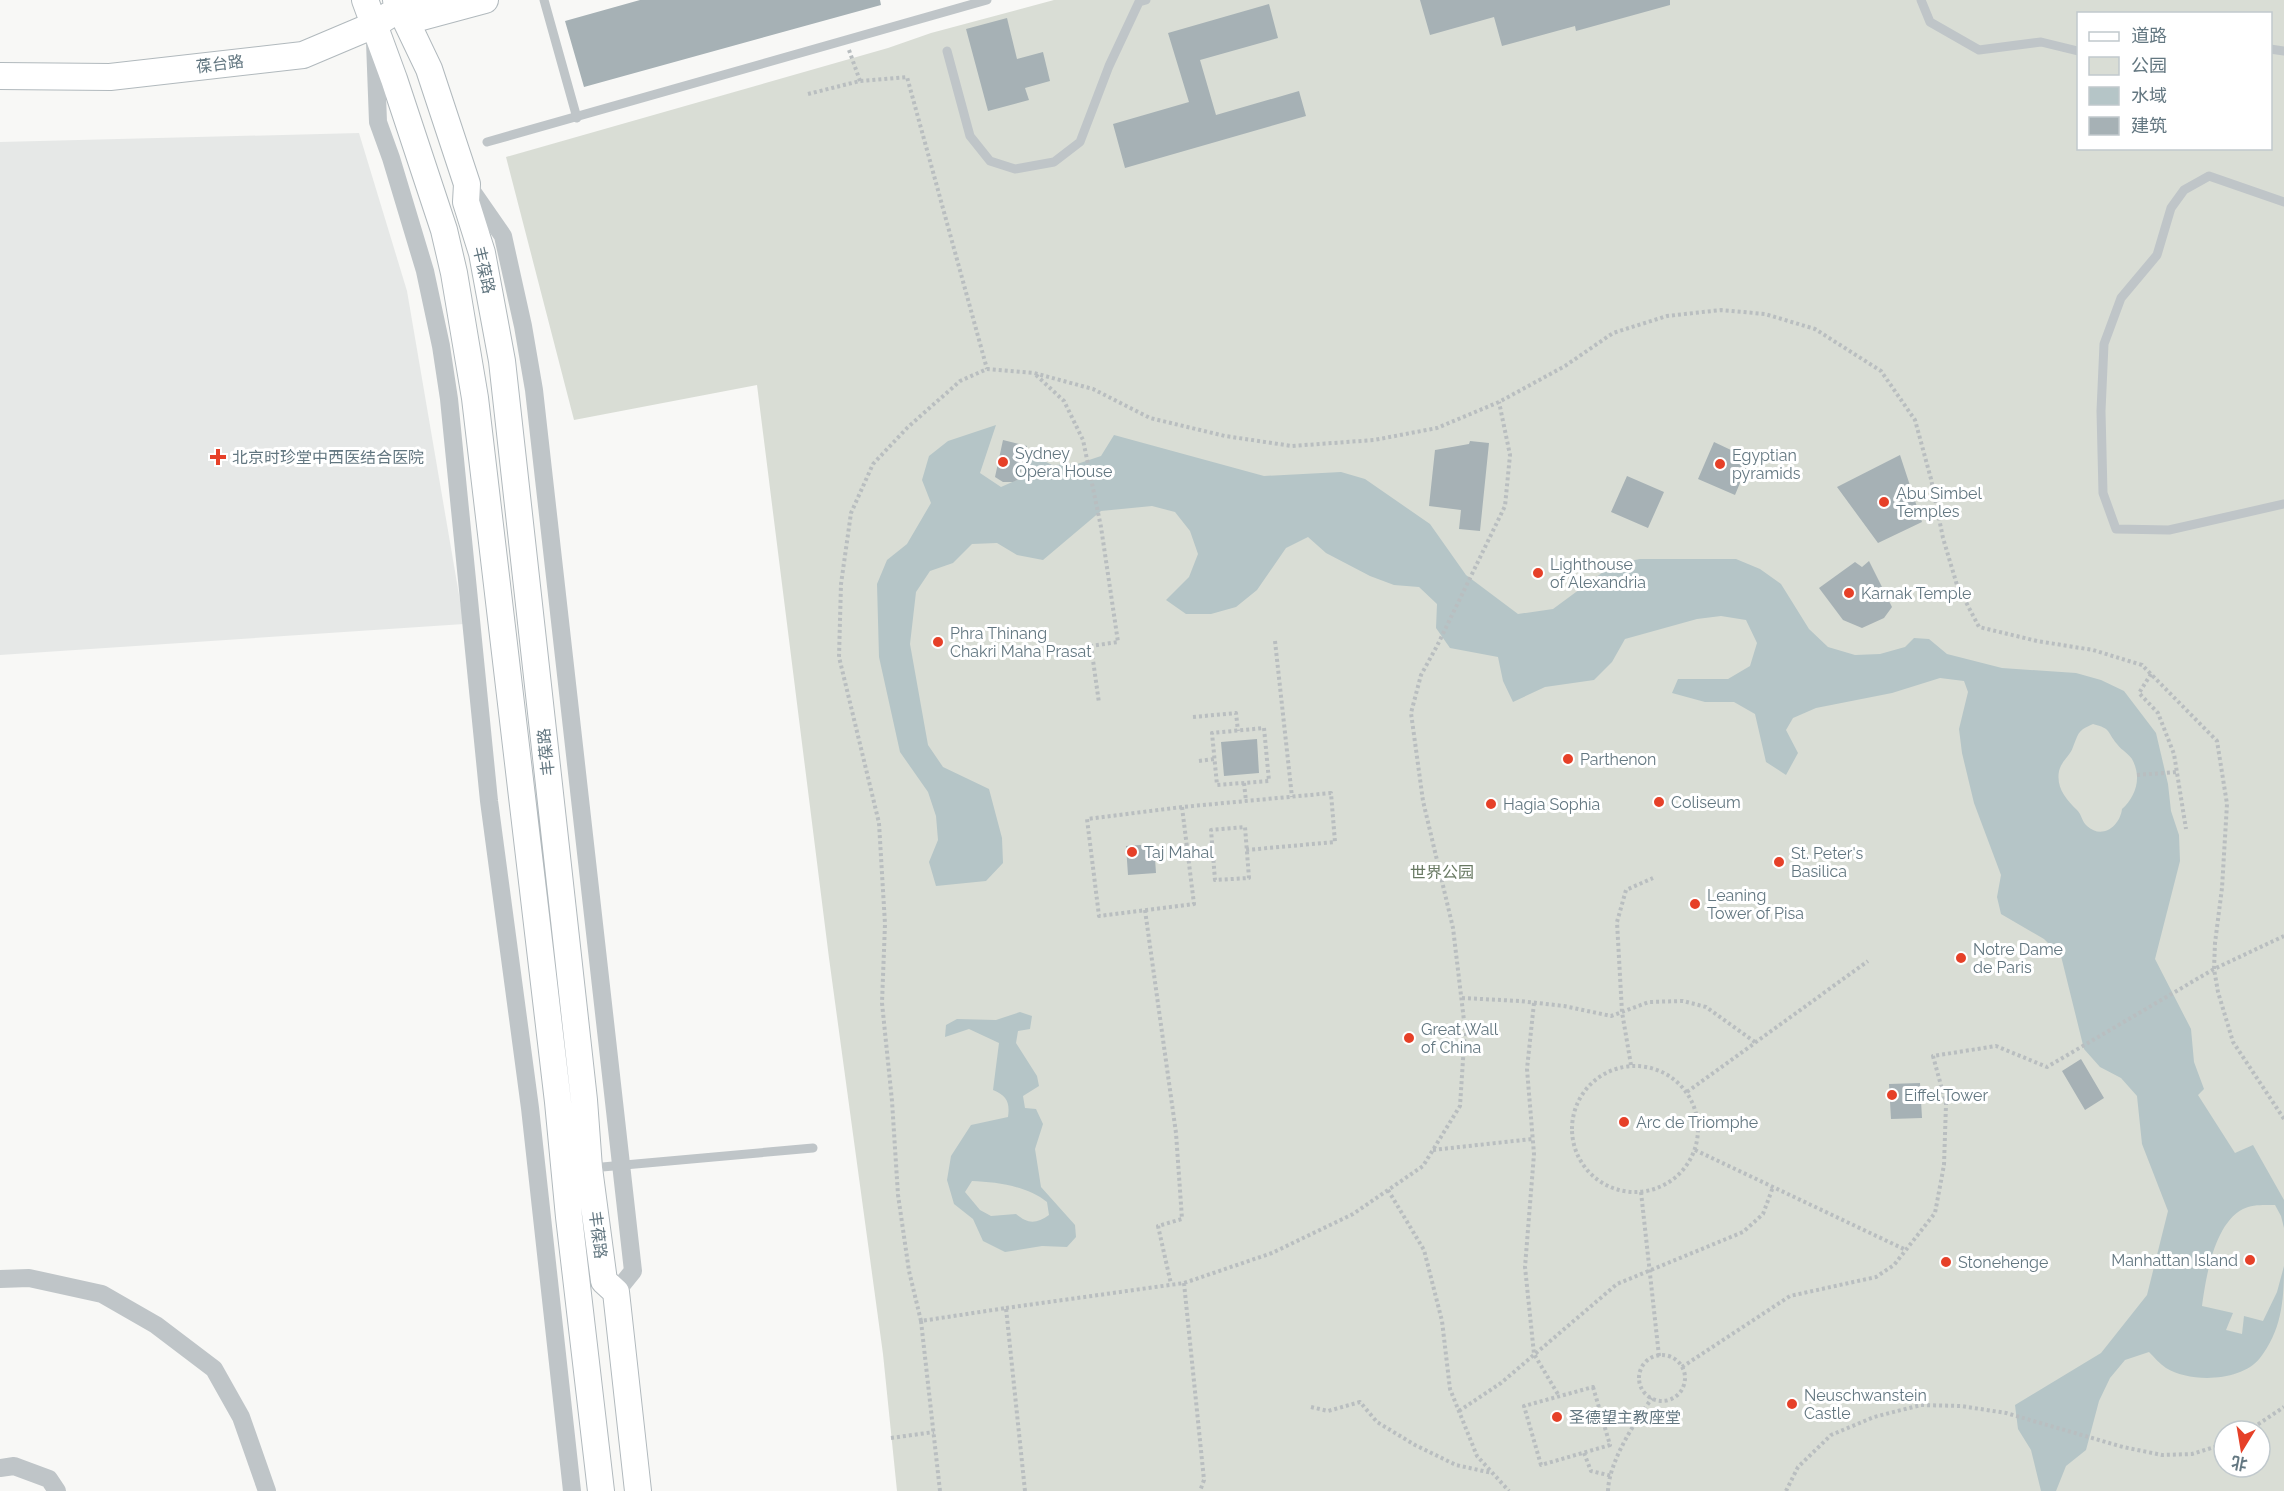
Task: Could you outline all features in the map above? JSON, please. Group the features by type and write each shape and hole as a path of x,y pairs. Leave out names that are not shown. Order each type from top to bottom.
{"main road":[{"name":"丰葆路","path":"365,0 444,230 476,398 601,1491"},
{"name":"葆台路","path":"0,75 110,77 303,55 374,26 401,10 427,0"},
{"name":"葆台路","path":"401,10 485,0"},
{"name":"丰葆路","path":"401,10 429,69 467,184 466,202 482,253 502,361 584,1100 564,1170 604,1281 616,1292 638,1491"}],"street":[{"path":"467,184 503,236 523,326 534,390 633,1270 616,1292"},
{"path":"564,1170 572,1491"},
{"path":"0,1279 29,1278 102,1293 156,1324 214,1369 241,1418 267,1491"},
{"path":"0,1468 14,1466 49,1479 57,1491"}],"lane":[{"path":"544,0 577,118"},
{"path":"487,142 987,0"},
{"path":"947,51 970,136 990,161 1015,169 1054,162 1080,142 1109,66 1139,2 1146,0"},
{"path":"1921,0 1930,22 1979,50 2041,42 2077,51"},
{"path":"2284,202 2209,176 2184,190 2171,208 2157,255 2121,298 2104,344 2101,411 2103,493 2116,529 2169,530 2284,504"},
{"path":"564,1170 813,1148"}],"path":[{"path":"846,40 860,81"},
{"path":"808,94 860,81 907,77 987,369"},
{"path":"940,1491 921,1321 909,1271 898,1195 892,1101 882,1004 885,924 879,823 839,657 841,584 851,513 873,464 907,428 960,381 987,369 1034,373 1094,389 1150,418 1225,436 1292,446 1374,440 1437,428 1499,402 1565,366 1613,333 1668,316 1721,310 1765,314 1815,329 1881,371 1915,420 1931,479 1943,538 1957,585 1979,627 2037,641 2093,650 2142,665 2217,741 2227,804 2214,969 2218,992 2234,1042 2284,1119"},
{"path":"1034,373 1064,401 1083,440 1101,527 1118,642 1090,646 1099,703"},
{"path":"921,1321 1184,1283 1272,1253 1353,1214 1423,1166 1460,1106 1465,1029 1453,928 1423,801 1411,713 1421,675 1505,506 1509,455 1499,402"},
{"path":"1275,641 1292,797"},
{"path":"2151,674 2139,693 2158,713 2174,754 2186,829"},
{"path":"1193,717 1236,713 1238,731"},
{"path":"1264,728 1269,781 1217,785 1214,759 1212,733 1264,728"},
{"path":"1198,761 1214,759"},
{"path":"2137,774 2177,772"},
{"path":"1244,783 1246,801"},
{"path":"1182,807 1194,904 1099,916 1087,819 1182,807 1331,793 1335,842 1246,850"},
{"path":"1245,827 1249,878 1215,880 1213,855 1210,830 1245,827"},
{"path":"1188,858 1213,855"},
{"path":"1631,1065 1622,1012 1617,922 1626,890 1653,878"},
{"path":"1146,910 1176,1133 1182,1219 1158,1226 1171,1284"},
{"path":"1682,1367 1790,1296 1875,1277 1894,1265 1935,1213 1944,1165 1946,1104 1933,1056 1996,1046 2047,1067 2214,969 2284,936"},
{"path":"1687,1092 1868,961"},
{"path":"1462,998 1534,1003 1611,1016 1649,1002 1691,1003 1706,1007 1755,1042"},
{"path":"1534,1003 1527,1069 1534,1154 1525,1267 1534,1354 1559,1396"},
{"path":"1631,1065 1653,1068 1672,1078 1687,1092 1696,1110 1699,1130 1695,1150 1686,1168 1671,1182 1652,1191 1632,1193 1612,1189 1594,1179 1580,1162 1572,1142 1571,1120 1578,1100 1591,1083 1610,1070 1631,1065"},
{"path":"1433,1150 1532,1139"},
{"path":"1695,1150 1906,1250"},
{"path":"1459,1411 1501,1383 1617,1284 1743,1232 1763,1214 1773,1188"},
{"path":"1388,1190 1424,1250 1442,1321 1450,1389 1477,1456 1509,1491"},
{"path":"1641,1192 1659,1356"},
{"path":"1184,1283 1204,1480 1200,1491"},
{"path":"1006,1308 1025,1491"},
{"path":"1659,1356 1671,1357 1682,1367 1684,1381 1678,1394 1666,1400 1652,1398 1641,1388 1640,1372 1649,1359 1659,1356"},
{"path":"1593,1387 1610,1445 1541,1465 1524,1406 1559,1396 1593,1387"},
{"path":"1608,1491 1616,1460 1635,1422 1652,1398"},
{"path":"1311,1407 1328,1412 1360,1402 1377,1422 1415,1445 1456,1465 1493,1473"},
{"path":"1786,1491 1798,1467 1831,1435 1874,1417 1921,1405 1960,1406 2006,1413 2123,1447 2162,1455 2192,1454 2212,1448"},
{"path":"2266,1419 2284,1407"},
{"path":"891,1438 934,1432"},
{"path":"1584,1453 1591,1471 1612,1476"}],"shaded area":[{"name":"北京时珍堂中西医结合医院","path":"359,133 407,291 464,624 0,655 0,142"}],"green space":[{"name":"世界公园","path":"1054,0 2284,0 2284,1491 897,1491 883,1354 829,958 757,385 574,420 506,157 888,48 931,33"}],"water":[{"path":"996,425 980,473 1001,487 1024,477 1029,453 1052,465 1077,464 1101,456 1114,435 1264,476 1341,472 1365,479 1430,524 1466,575 1518,614 1553,609 1614,564 1640,559 1736,559 1760,569 1781,584 1809,629 1828,647 1855,655 1880,654 1905,647 1914,638 1929,639 1947,654 2002,668 2076,673 2101,680 2124,691 2156,733 2168,784 2171,811 2179,835 2180,861 2155,959 2191,1029 2194,1062 2204,1089 2198,1095 2235,1153 2253,1145 2284,1200 2284,1228 2275,1205 2250,1206 2233,1216 2225,1226 2213,1252 2202,1306 2233,1313 2226,1330 2242,1334 2244,1316 2263,1321 2277,1292 2284,1266 2280,1314 2273,1336 2260,1358 2241,1372 2215,1378 2176,1373 2164,1366 2149,1352 2125,1360 2110,1378 2099,1401 2086,1450 2066,1466 2056,1491 2041,1491 2031,1450 2018,1429 2015,1405 2101,1353 2147,1295 2168,1211 2142,1144 2137,1096 2121,1078 2100,1067 2084,1049 2061,956 2044,939 2001,914 1997,897 2001,875 1974,803 1962,753 1959,729 1968,692 1964,681 1940,678 1892,693 1816,708 1793,718 1786,730 1798,753 1786,775 1766,762 1755,714 1734,702 1705,702 1672,693 1678,679 1728,679 1750,666 1757,643 1746,620 1721,616 1697,619 1625,639 1612,662 1594,680 1545,687 1513,702 1503,681 1498,657 1450,648 1436,628 1437,604 1419,587 1394,585 1370,576 1326,553 1308,537 1286,548 1257,590 1236,607 1211,614 1186,614 1166,600 1189,577 1198,554 1190,531 1175,512 1152,506 1101,511 1043,560 1017,555 997,543 972,544 953,563 930,571 916,592 910,644 928,745 943,767 989,789 1002,838 1003,863 986,881 936,886 929,862 938,840 936,816 928,792 900,752 879,657 877,584 887,560 907,544 931,503 922,480 929,456 948,441","holes":["2093,724 2108,731 2132,759 2137,774 2134,793 2122,809 2118,821 2109,829 2099,832 2085,824 2079,812 2063,793 2058,777 2060,767 2072,750 2079,733"]},
{"path":"1020,1012 1032,1016 1030,1029 1018,1031 1016,1043 1037,1076 1039,1086 1023,1096 1025,1108 1036,1109 1043,1124 1035,1149 1041,1187 1075,1225 1076,1237 1067,1247 1042,1246 1005,1252 983,1241 973,1219 954,1204 947,1180 951,1156 971,1125 1008,1117 1008,1107 1004,1097 993,1090 999,1043 969,1029 945,1037 946,1025 957,1019 996,1020","holes":["972,1181 1001,1184 1030,1192 1047,1202 1049,1215 1032,1222 1016,1214 991,1216 980,1210 965,1192"]}],"building":[{"path":"640,0 880,0 881,5 584,87 565,21"},
{"path":"1420,0 1670,0 1670,5 1576,31 1575,26 1502,46 1494,17 1430,35"},
{"path":"1269,4 1278,38 1200,60 1216,115 1299,91 1306,116 1125,168 1113,124 1189,102 1168,33"},
{"path":"1007,18 1017,59 1043,52 1050,81 1025,88 1029,100 988,111 966,29"},
{"path":"1003,440 1027,446 1019,479 1013,482 1003,482 995,477"},
{"path":"1470,441 1489,443 1480,531 1459,529 1461,510 1429,506 1435,450 1469,444"},
{"path":"1714,442 1750,459 1735,495 1698,479"},
{"path":"1900,455 1922,522 1878,543 1837,487"},
{"path":"1627,476 1664,492 1648,528 1611,512"},
{"path":"1869,561 1892,607 1884,618 1862,628 1843,620 1819,588 1855,562 1862,567"},
{"path":"1257,739 1259,773 1224,776 1221,742"},
{"path":"1154,844 1156,873 1128,875 1126,846"},
{"path":"2081,1059 2104,1098 2085,1110 2062,1071"},
{"path":"1920,1083 1922,1118 1891,1119 1889,1084"}],"place":[{"name":"北京时珍堂中西医结合医院","path":"218,457"},
{"name":"Sydney Opera House","path":"1003,462"},
{"name":"Egyptian pyramids","path":"1720,464"},
{"name":"Abu Simbel Temples","path":"1884,502"},
{"name":"Lighthouse of Alexandria","path":"1538,573"},
{"name":"Karnak Temple","path":"1849,593"},
{"name":"Phra Thinang Chakri Maha Prasat","path":"938,642"},
{"name":"Parthenon","path":"1568,759"},
{"name":"Coliseum","path":"1659,802"},
{"name":"Hagia Sophia","path":"1491,804"},
{"name":"Taj Mahal","path":"1132,852"},
{"name":"St. Peter's Basilica","path":"1779,862"},
{"name":"Leaning Tower of Pisa","path":"1695,904"},
{"name":"Notre Dame de Paris","path":"1961,958"},
{"name":"Great Wall of China","path":"1409,1038"},
{"name":"Eiffel Tower","path":"1892,1095"},
{"name":"Arc de Triomphe","path":"1624,1122"},
{"name":"Manhattan Island","path":"2250,1260"},
{"name":"Stonehenge","path":"1946,1262"},
{"name":"Neuschwanstein Castle","path":"1792,1404"},
{"name":"圣德望主教座堂","path":"1557,1417"}]}
